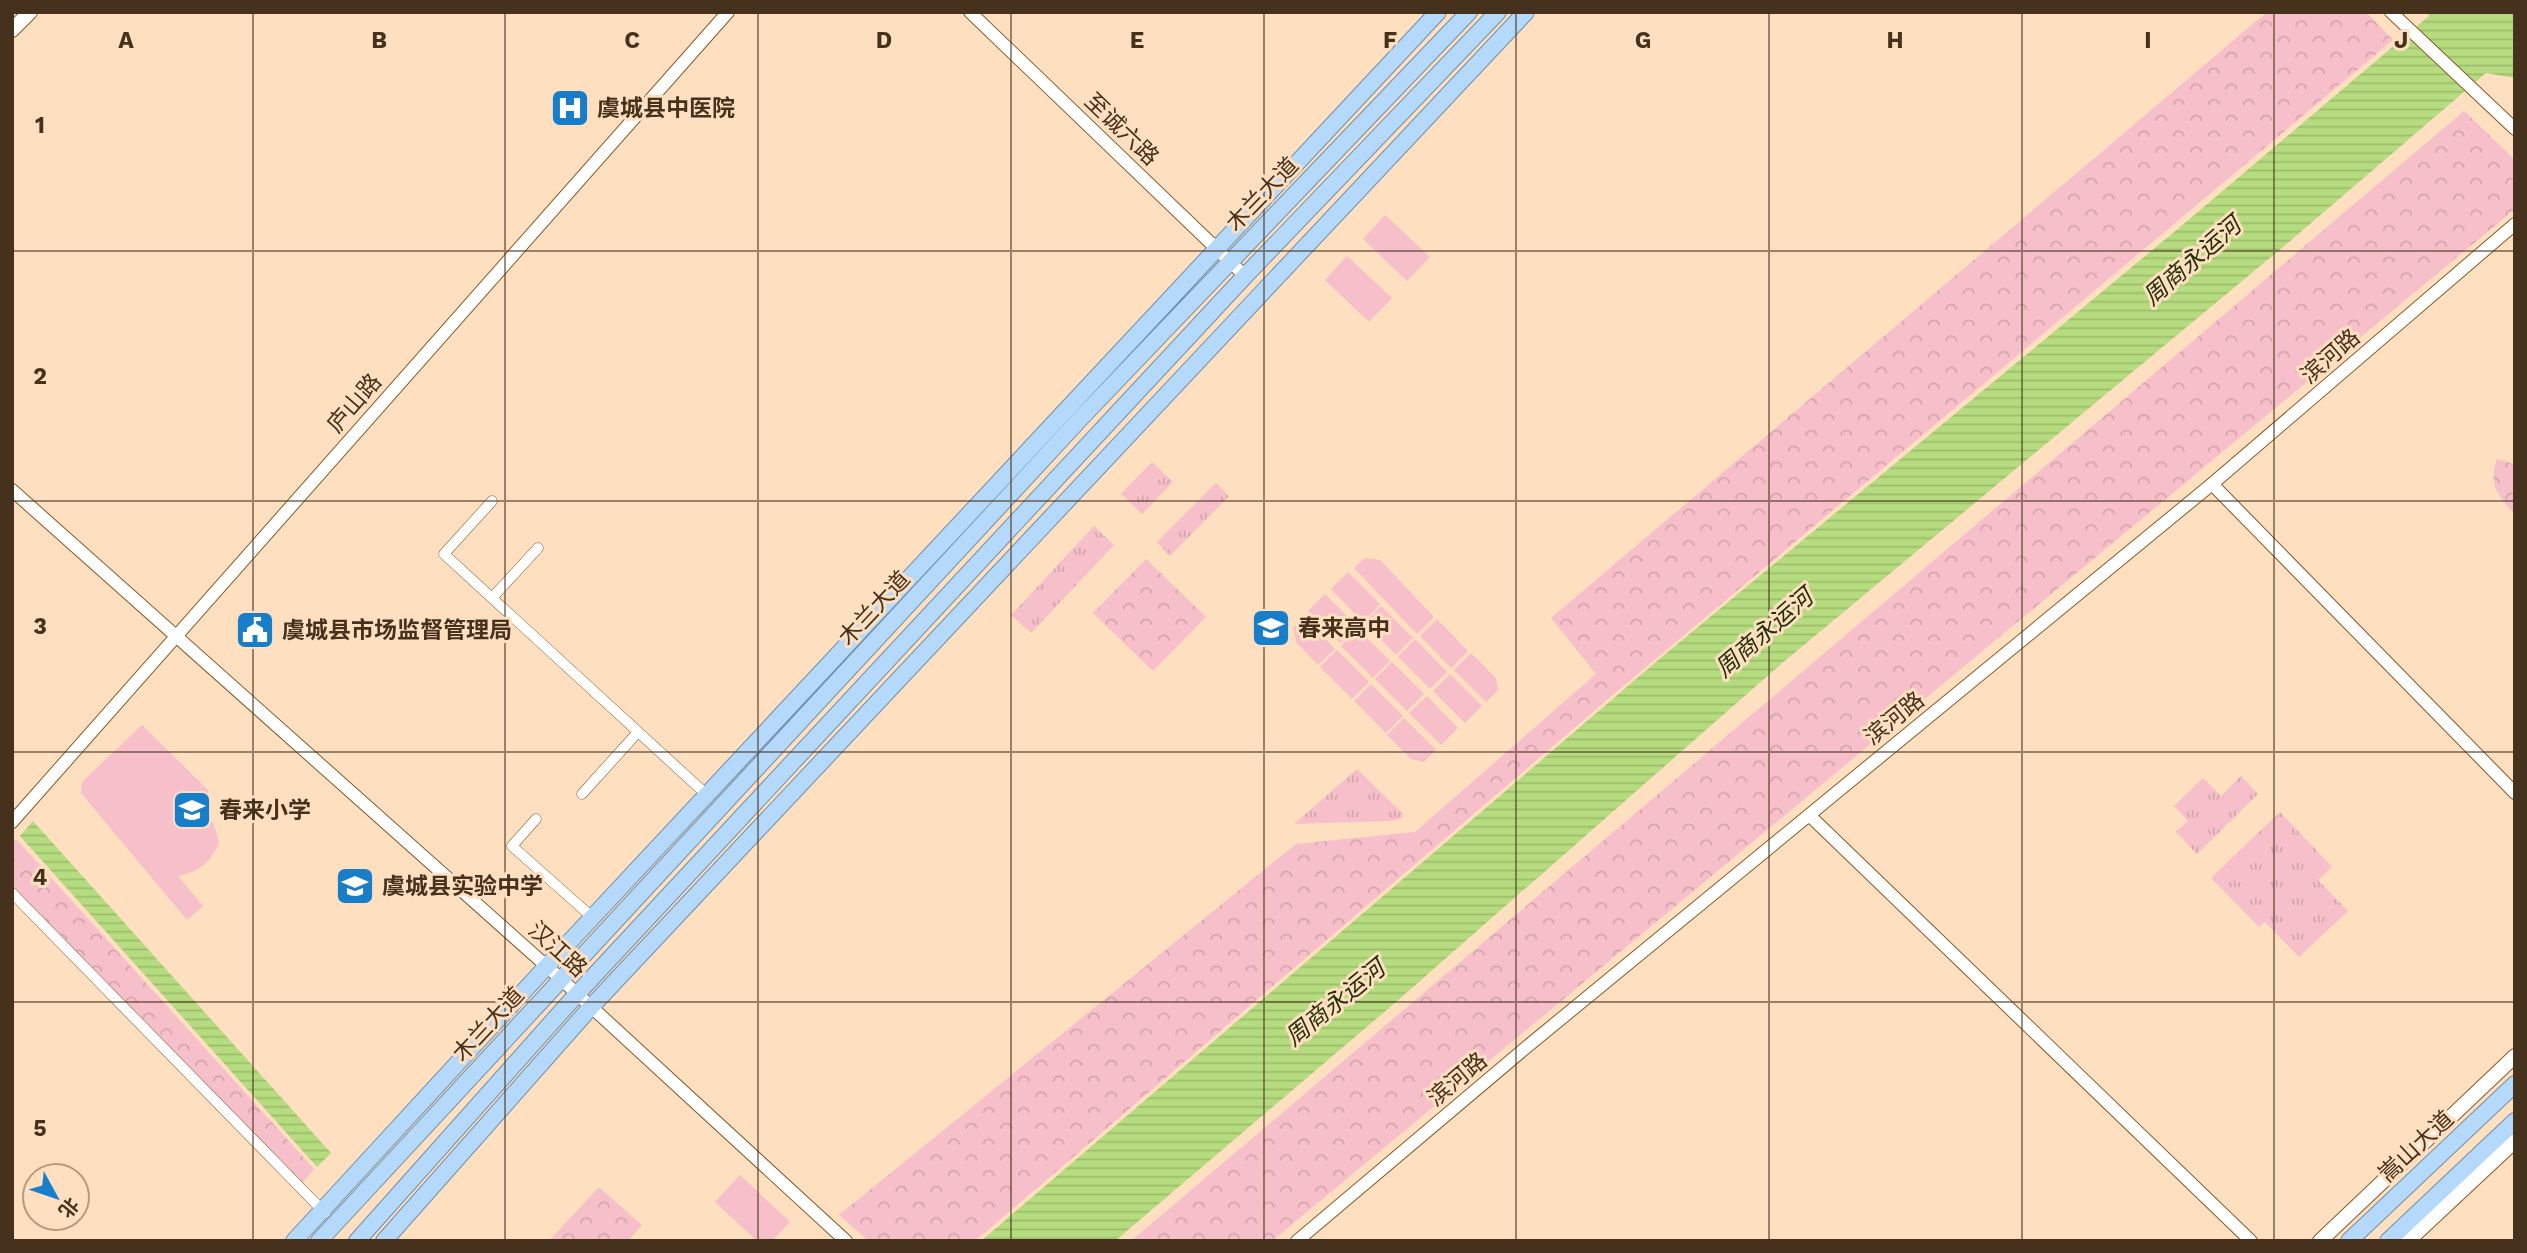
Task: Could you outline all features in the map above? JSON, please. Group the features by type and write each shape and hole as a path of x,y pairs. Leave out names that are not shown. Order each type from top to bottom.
{"main road":[{"path":"12,30 30,12"},
{"path":"294,1241 592,917 1438,12"},
{"name":"木兰大道","path":"319,1241 1090,409 1469,12"},
{"name":"木兰大道","path":"357,1241 577,994 1245,276 1498,12"},
{"path":"384,1241 591,1007 1527,12"},
{"path":"2320,1241 2515,1056"},
{"name":"嵩山大道","path":"2349,1241 2515,1084"},
{"path":"2407,1238 2515,1121"},
{"path":"2388,1241 2407,1238 2515,1140"}],"street":[{"name":"庐山路","path":"12,822 728,12"},
{"name":"至诚六路","path":"970,12 1245,276"},
{"path":"2391,12 2515,129"},
{"name":"滨河路","path":"1297,1241 1523,1050 2212,484 2515,224"},
{"path":"2212,484 2515,793"},
{"name":"汉江路","path":"12,490 561,979 846,1241"},
{"path":"492,501 444,554 706,795"},
{"path":"492,598 538,548"},
{"path":"582,793 638,732"},
{"path":"1809,815 2251,1241"},
{"path":"536,819 512,846 592,917"},
{"path":"12,893 335,1223"}],"green space":[{"path":"2267,12 2366,12 2393,40 1614,694 975,1241 869,1241 839,1215 1296,844 1415,832 1596,674 1551,618"},
{"path":"2464,111 2515,160 2515,209 1272,1241 1131,1241"},
{"path":"1385,215 1430,257 1407,281 1363,239"},
{"path":"1347,256 1392,298 1369,322 1325,280"},
{"path":"2497,459 2515,464 2515,515 2496,490 2494,468"},
{"path":"1152,462 1173,482 1142,514 1121,494"},
{"path":"1216,483 1229,496 1170,556 1157,542"},
{"path":"1094,526 1114,545 1031,633 1011,615"},
{"path":"1365,558 1380,560 1434,617 1417,634 1354,568"},
{"path":"1146,559 1206,617 1153,671 1093,613"},
{"path":"1348,572 1380,604 1363,622 1331,589"},
{"path":"1325,594 1357,626 1340,643 1308,611"},
{"path":"1381,606 1413,638 1396,655 1364,623"},
{"path":"1304,617 1335,649 1318,665 1297,643 1293,628"},
{"path":"1437,619 1468,651 1451,668 1420,636"},
{"path":"1358,629 1390,661 1373,678 1341,646"},
{"path":"1415,639 1447,672 1430,689 1398,657"},
{"path":"1337,650 1369,682 1352,699 1320,667"},
{"path":"1471,653 1496,678 1498,690 1486,702 1454,670"},
{"path":"1392,662 1424,694 1407,711 1375,679"},
{"path":"1450,674 1482,706 1465,723 1433,691"},
{"path":"1371,684 1403,716 1386,733 1354,701"},
{"path":"1427,696 1458,728 1441,745 1409,713"},
{"path":"1404,718 1436,750 1424,762 1411,759 1387,735"},
{"path":"142,725 209,791 199,804 214,825 219,842 203,865 178,876 203,906 187,920 81,793 82,782"},
{"path":"1357,769 1403,814 1402,818 1392,821 1294,824"},
{"path":"2241,776 2258,794 2197,854 2176,832 2188,821 2174,806 2203,778 2221,796"},
{"path":"2280,812 2332,867 2318,880 2348,911 2299,957 2265,922 2259,927 2211,878"},
{"path":"16,839 314,1169 301,1185 12,886 12,843"},
{"path":"740,1175 790,1222 772,1241 757,1241 715,1202"},
{"path":"599,1187 642,1225 628,1241 549,1241"}],"water":[{"name":"周商永运河","path":"2427,12 2515,12 2515,78 2486,73 2283,247 1781,664 1396,1002 1115,1241 981,1241 1657,661 2179,228 2429,16"},
{"path":"33,821 331,1153 317,1167 20,836"}],"place":[{"name":"虞城县中医院","path":"570,108"},
{"name":"春来高中","path":"1271,628"},
{"name":"虞城县市场监督管理局","path":"255,630"},
{"name":"春来小学","path":"192,810"},
{"name":"虞城县实验中学","path":"355,886"}]}
